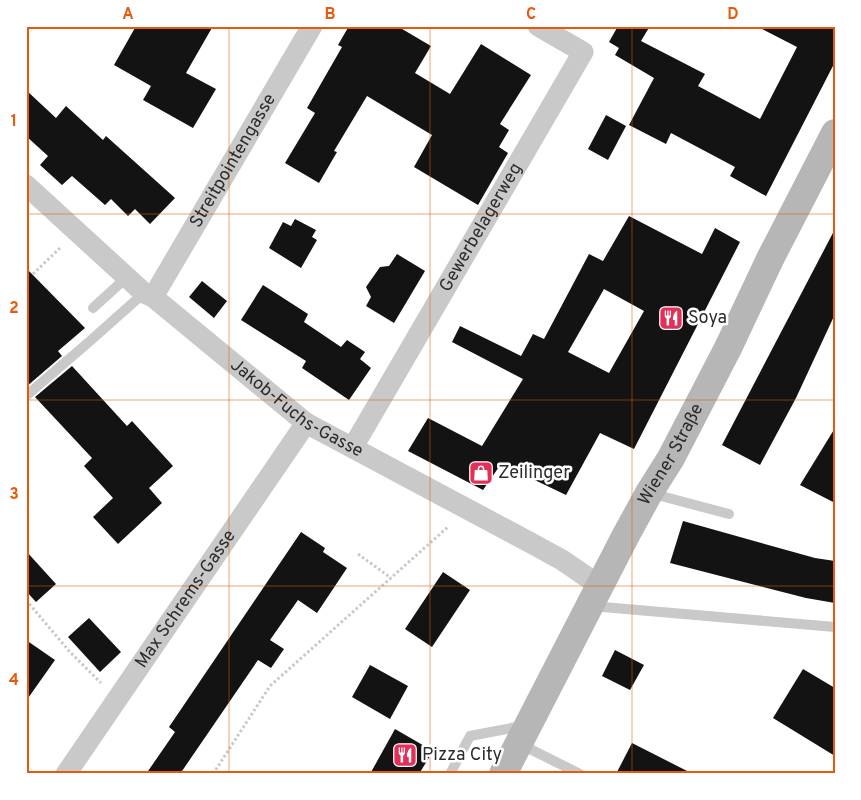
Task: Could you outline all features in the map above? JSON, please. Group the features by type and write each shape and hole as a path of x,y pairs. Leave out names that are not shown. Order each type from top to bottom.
{"main road":[{"name":"Wiener Straße","path":"503,774 649,493 671,458 724,357 770,259 835,133"}],"street":[{"name":"Streitpointengasse","path":"149,295 312,26"},
{"name":"Gewerbelagerweg","path":"353,447 583,52 538,26"},
{"name":"Jakob-Fuchs-Gasse","path":"26,185 127,277 306,423 562,560 595,596"},
{"name":"Max Schrems-Gasse","path":"66,774 306,423"}],"lane":[{"path":"93,308 127,277"},
{"path":"26,396 149,295"},
{"path":"649,493 729,514"},
{"path":"595,596 835,627"},
{"path":"450,774 470,736 524,734 580,774"}],"path":[{"path":"33,274 77,232"},
{"path":"212,774 270,686 468,510"},
{"path":"358,554 391,578"},
{"path":"26,600 69,651 118,699"}],"building":[{"path":"136,26 213,26 186,73 216,89 193,128 143,100 151,86 114,65"},
{"path":"349,26 397,26 431,46 415,73 450,94 481,44 531,75 500,124 509,130 499,147 508,153 478,205 414,167 432,135 367,96 334,151 337,152 319,183 285,163 315,113 307,108 342,47 338,45"},
{"path":"618,26 650,26 641,41 705,74 698,86 760,119 797,47 756,26 835,26 835,62 766,196 730,176 735,167 671,133 666,144 629,125 654,78 615,55 619,48 609,42"},
{"path":"26,90 56,118 66,106 103,140 106,136 175,198 150,224 135,209 128,216 111,199 105,205 72,176 62,185 40,165 48,156 26,136"},
{"path":"606,115 626,126 608,160 588,149"},
{"path":"629,216 702,254 715,228 740,242 634,449 600,433 566,495 501,464 483,490 408,451 428,418 482,446 523,379 452,342 460,326 521,356 533,334 544,339 589,254 603,261","holes":["604,289 644,311 609,373 568,352"]},
{"path":"295,219 316,230 312,237 317,240 301,268 269,248 283,222 291,226"},
{"path":"835,229 835,314 796,398 760,465 722,445"},
{"path":"397,254 425,271 394,323 366,306 371,297 366,287 380,267 389,266"},
{"path":"26,268 85,328 58,351 62,356 26,387"},
{"path":"202,281 227,301 214,318 189,297"},
{"path":"263,285 308,314 304,322 341,347 347,340 365,352 360,359 371,368 349,400 302,368 306,361 241,320"},
{"path":"72,366 127,426 132,421 173,466 149,488 162,503 118,544 93,517 113,498 84,466 92,458 35,397"},
{"path":"835,428 835,503 800,485"},
{"path":"683,521 815,558 835,561 835,603 806,598 670,563"},
{"path":"301,532 325,548 323,552 347,568 317,613 298,600 270,640 284,649 271,668 258,660 180,774 146,774 175,732 169,727"},
{"path":"26,551 56,584 36,602 26,591"},
{"path":"443,572 470,590 432,647 405,629"},
{"path":"89,618 121,652 100,672 68,637"},
{"path":"26,640 55,660 26,701"},
{"path":"615,650 644,665 630,690 602,676"},
{"path":"370,665 408,686 390,719 352,697"},
{"path":"803,669 835,688 835,756 773,718"},
{"name":"Pizza City","path":"395,729 433,751 419,774 370,774"},
{"path":"632,743 693,774 616,774"}],"place":[{"name":"Soya","path":"671,318"},
{"name":"Zeilinger","path":"481,473"},
{"name":"Pizza City","path":"405,755"}]}
